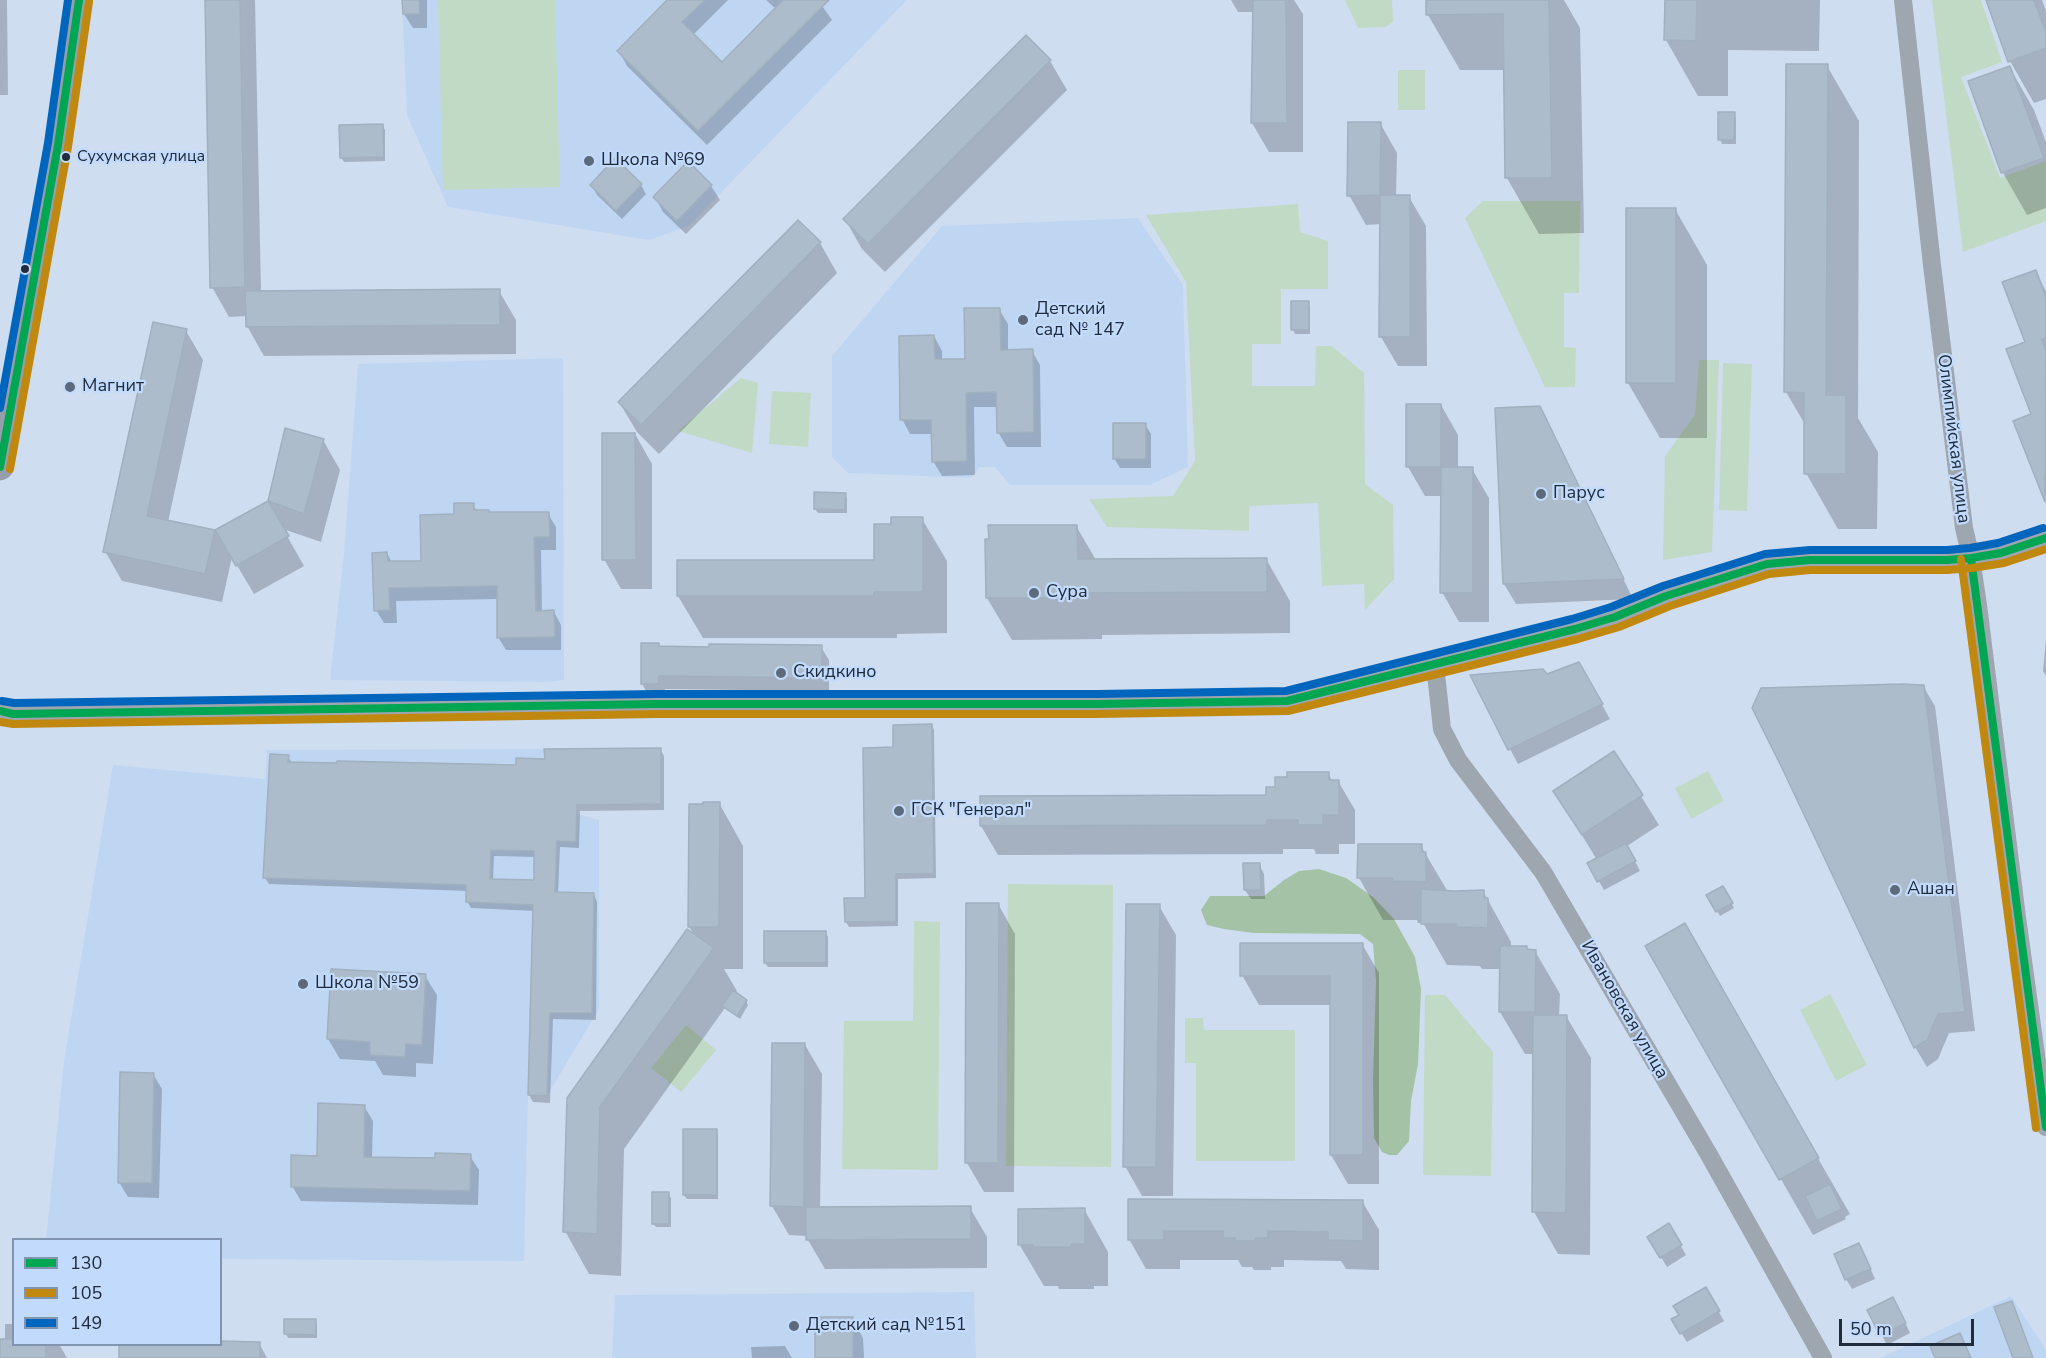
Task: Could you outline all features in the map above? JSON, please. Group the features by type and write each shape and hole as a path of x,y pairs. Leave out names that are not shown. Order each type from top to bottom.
{"main road":[{"path":"0,467 58,145 79,0"},
{"path":"0,711 13,714 671,704 1266,703 1321,694 1575,629 1666,596 1767,564 1820,559 1947,560 1971,558 2001,553 2046,538"}],"street":[{"name":"Олимпийская улица","path":"1903,0 1962,517 1971,558 2046,1127"},
{"name":"Ивановская улица","path":"1435,665 1442,729 1458,760 1543,872 1708,1153 1823,1358"}],"shaded area":[{"name":"Школа №69","path":"402,0 907,0 689,226 649,240 448,207 407,115"},
{"name":"Детский сад № 147","path":"1138,218 1183,285 1188,467 1150,485 1010,485 995,467 980,467 971,478 848,473 832,457 832,356 942,226"},
{"path":"563,358 564,680 548,682 330,680 344,553 358,364"},
{"name":"Школа №59","path":"544,749 545,805 599,820 599,1009 547,1096 528,1096 524,1261 222,1259 222,1238 46,1238 64,1061 113,765 265,779 267,750"},
{"name":"Детский сад №151","path":"974,1292 976,1358 612,1358 615,1295"},
{"path":"2011,1296 2046,1350 2046,1358 1881,1358"}],"green space":[{"path":"438,0 555,0 560,187 443,190"},
{"path":"1345,0 1392,0 1393,22 1385,27 1358,28"},
{"path":"1932,0 1981,0 2002,62 1961,77 2000,178 2046,161 2046,221 1963,252"},
{"path":"1398,70 1425,70 1425,110 1398,110"},
{"path":"1483,201 1580,201 1579,293 1564,293 1564,347 1576,348 1575,387 1545,387 1465,218"},
{"path":"1298,204 1300,232 1328,241 1328,289 1281,289 1281,344 1252,344 1252,386 1315,386 1316,346 1332,346 1364,373 1365,484 1393,505 1394,579 1365,610 1364,584 1322,586 1318,503 1249,506 1249,531 1107,527 1089,499 1173,496 1195,461 1186,282 1146,215"},
{"path":"1699,360 1719,360 1712,552 1663,560 1665,456 1695,415"},
{"path":"1723,363 1752,364 1747,511 1719,510"},
{"path":"741,378 758,383 752,453 678,431"},
{"path":"772,391 811,393 808,447 769,444"},
{"path":"1708,771 1724,801 1691,819 1675,788"},
{"path":"1319,869 1346,878 1373,897 1394,919 1415,957 1421,989 1418,1064 1411,1101 1409,1141 1397,1155 1382,1152 1374,1138 1376,981 1373,944 1360,934 1254,933 1224,929 1207,925 1201,910 1210,896 1264,896 1299,871"},
{"path":"1008,884 1113,885 1111,1167 1006,1166"},
{"path":"914,921 940,922 938,1170 842,1169 844,1021 913,1021"},
{"path":"1830,994 1867,1065 1836,1081 1800,1010"},
{"path":"1425,995 1445,995 1493,1052 1491,1176 1423,1175"},
{"path":"1185,1018 1203,1018 1204,1030 1295,1030 1295,1161 1196,1161 1196,1063 1185,1063"},
{"path":"686,1025 716,1050 681,1092 651,1068"}],"building":[{"path":"205,0 240,0 245,287 210,288"},
{"path":"402,0 419,0 420,14 403,14"},
{"path":"667,0 705,0 682,22 722,62 783,0 829,0 698,131 617,51"},
{"path":"1253,0 1286,0 1287,123 1251,123"},
{"path":"1426,0 1549,0 1552,178 1505,178 1503,14 1426,15"},
{"path":"1665,0 1697,0 1696,41 1664,40"},
{"path":"1986,0 2034,0 2046,32 2046,48 2008,62"},
{"path":"1026,35 1051,60 868,244 843,219"},
{"path":"1786,64 1828,64 1826,395 1846,395 1846,474 1804,474 1804,393 1784,392"},
{"path":"2010,66 2044,158 2001,173 1968,81"},
{"path":"1718,112 1735,112 1734,140 1718,140"},
{"path":"1348,122 1381,122 1380,195 1347,196"},
{"path":"383,124 384,157 340,158 339,125"},
{"path":"615,158 642,184 616,211 590,185"},
{"path":"688,161 712,185 677,221 653,197"},
{"path":"1380,195 1410,195 1410,337 1379,337"},
{"path":"1626,208 1676,208 1676,383 1626,383"},
{"path":"798,220 821,242 641,425 618,402"},
{"path":"2036,270 2046,297 2046,338 2042,340 2046,351 2045,502 2013,421 2031,414 2006,349 2025,342 2002,282"},
{"path":"500,289 500,325 246,327 245,291"},
{"path":"1291,301 1309,301 1309,330 1291,330"},
{"path":"964,308 1000,308 1001,350 1033,349 1034,432 997,433 996,392 966,393 967,461 932,462 931,420 900,420 899,336 934,335 935,359 965,359"},
{"path":"153,322 187,329 147,516 215,530 205,574 103,552"},
{"path":"1406,404 1441,404 1441,467 1406,467"},
{"name":"Парус","path":"1540,406 1624,579 1503,584 1495,408"},
{"path":"1113,423 1146,423 1146,459 1113,459"},
{"path":"285,428 324,439 304,514 268,501"},
{"path":"602,433 635,433 636,560 602,560"},
{"path":"1441,467 1473,467 1473,593 1440,593"},
{"path":"814,492 846,493 845,510 814,509"},
{"path":"268,501 289,536 236,566 215,530"},
{"path":"454,503 474,503 474,510 489,510 489,512 549,512 550,537 534,537 536,611 554,610 555,637 497,638 497,586 389,588 390,610 374,611 372,553 387,552 388,561 421,561 420,515 454,514"},
{"path":"891,517 923,517 923,592 874,592 874,596 677,596 677,560 874,560 874,524 891,524"},
{"path":"988,525 1077,525 1078,559 1267,558 1267,592 1078,593 1078,598 986,598 985,539 989,539"},
{"path":"641,643 659,643 659,646 709,647 709,644 822,645 822,678 659,676 659,684 641,684"},
{"path":"1579,662 1603,704 1508,750 1470,675 1543,669 1547,674"},
{"name":"Ашан","path":"1924,685 1965,1012 1938,1014 1927,1040 1914,1048 1752,708 1761,688"},
{"name":"ГСК \"Генерал\"","path":"932,724 934,874 896,874 896,922 845,922 844,898 865,898 863,748 893,747 893,725"},
{"path":"661,748 661,804 577,805 576,842 557,841 555,892 594,893 592,1013 550,1013 547,1096 528,1095 533,905 466,902 466,885 263,878 270,754 289,755 288,762 516,765 516,758 545,759 544,749","holes":["491,850 534,851 534,880 490,879"]},
{"path":"1614,751 1643,795 1582,835 1553,791"},
{"path":"1287,772 1329,772 1329,780 1339,780 1339,815 1323,815 1323,825 1298,825 1298,820 1267,820 1267,825 980,826 980,796 1266,795 1266,787 1275,787 1275,777 1287,777"},
{"path":"703,802 720,802 719,927 688,927 689,804 703,804"},
{"path":"1626,843 1636,861 1597,882 1587,863"},
{"path":"1358,844 1422,844 1422,852 1426,852 1426,882 1393,881 1393,878 1357,878"},
{"path":"1243,863 1260,863 1261,890 1244,890"},
{"path":"1723,886 1733,903 1716,912 1706,895"},
{"path":"1421,889 1484,890 1484,898 1488,898 1488,928 1456,927 1456,924 1421,924"},
{"path":"966,903 999,903 998,1163 965,1163"},
{"path":"1126,904 1160,904 1156,1167 1123,1167"},
{"path":"1685,923 1819,1158 1779,1180 1645,946"},
{"path":"687,929 714,948 600,1107 597,1234 563,1232 567,1098"},
{"path":"764,931 826,931 826,963 764,963"},
{"path":"1240,943 1363,943 1363,1155 1330,1155 1330,976 1240,976"},
{"path":"1500,946 1527,946 1527,949 1536,950 1535,1012 1499,1012"},
{"path":"331,969 426,974 422,1045 406,1044 405,1057 370,1055 370,1042 327,1039"},
{"path":"733,990 747,1000 737,1016 722,1006"},
{"path":"1533,1015 1567,1015 1566,1213 1532,1212"},
{"path":"772,1043 805,1043 804,1207 770,1206"},
{"path":"120,1072 154,1073 152,1183 118,1183"},
{"path":"318,1103 365,1105 364,1157 435,1158 435,1153 471,1154 470,1191 291,1187 291,1155 317,1156"},
{"path":"683,1129 717,1129 717,1195 683,1195"},
{"path":"1830,1184 1842,1209 1817,1221 1805,1196"},
{"path":"652,1192 669,1192 669,1224 652,1224"},
{"path":"1128,1199 1363,1200 1363,1241 1328,1240 1328,1232 1268,1231 1268,1238 1255,1238 1255,1241 1235,1241 1235,1238 1223,1238 1223,1231 1164,1231 1164,1240 1128,1240"},
{"path":"971,1206 971,1239 806,1240 806,1207"},
{"path":"1085,1208 1085,1244 1071,1244 1071,1247 1018,1245 1018,1209"},
{"path":"1669,1223 1682,1245 1660,1258 1647,1237"},
{"path":"1859,1243 1871,1269 1845,1280 1834,1254"},
{"path":"1706,1287 1720,1311 1680,1334 1671,1319 1679,1315 1673,1306"},
{"path":"1893,1297 1906,1323 1880,1336 1867,1310"},
{"path":"2012,1301 2033,1358 2013,1358 1994,1307"},
{"path":"815,1317 853,1317 853,1358 815,1358"},
{"path":"284,1319 316,1319 316,1335 284,1334"},
{"path":"1960,1333 1971,1358 1935,1358 1930,1346"},
{"path":"0,1339 12,1339 12,1346 46,1346 46,1358 0,1358"},
{"path":"222,1341 260,1342 260,1358 119,1358 119,1346 222,1346"}],"transit line":[{"name":"149","path":"0,408 48,143 68,0"},
{"name":"130","path":"0,467 58,145 79,0"},
{"name":"105","path":"10,469 68,147 89,2"},
{"name":"149","path":"2,701 14,703 657,694 1096,694 1286,691 1572,619 1611,607 1663,586 1765,554 1810,550 1970,548 1998,543 2043,528"},
{"name":"130","path":"0,711 13,714 657,704 1096,704 1287,701 1575,629 1615,617 1666,596 1767,564 1810,560 1971,558 2001,553 2046,538"},
{"name":"105","path":"0,722 13,724 657,714 1096,714 1288,711 1578,639 1619,627 1670,606 1769,574 1810,570 1972,568 2004,563 2046,549"},
{"name":"130","path":"1971,558 2046,1127"},
{"name":"105","path":"1961,559 2036,1128"}],"place":[{"name":"Сухумская улица","path":"66,157"},
{"name":"Школа №69","path":"589,161"},
{"name":"Детский сад № 147","path":"1023,320"},
{"name":"Магнит","path":"70,387"},
{"name":"Парус","path":"1541,494"},
{"name":"Сура","path":"1034,593"},
{"name":"Скидкино","path":"781,673"},
{"name":"ГСК \"Генерал\"","path":"899,811"},
{"name":"Ашан","path":"1895,890"},
{"name":"Школа №59","path":"303,984"},
{"name":"Детский сад №151","path":"794,1326"}]}
